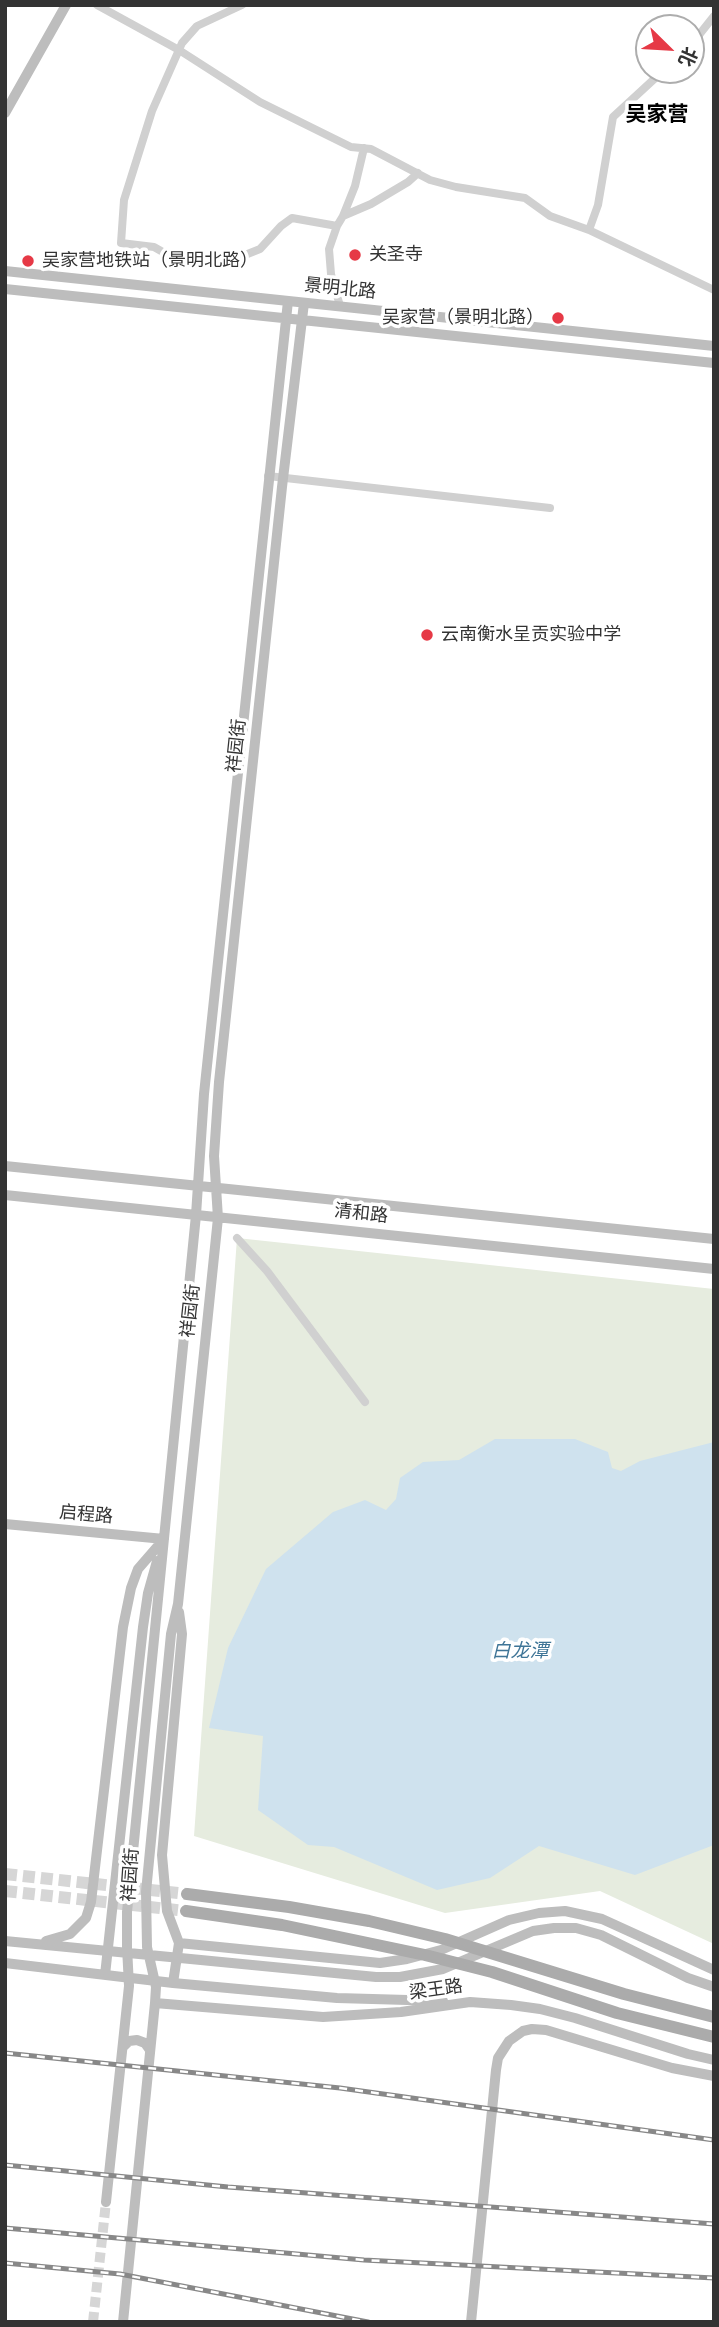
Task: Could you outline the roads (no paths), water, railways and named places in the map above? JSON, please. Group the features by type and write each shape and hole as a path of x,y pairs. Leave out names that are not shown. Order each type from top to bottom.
{"main road":[{"path":"5,113 66,5"},
{"name":"景明北路","path":"5,271 714,346"},
{"name":"景明北路","path":"5,289 714,363"},
{"name":"祥园街","path":"106,2202 129,1986 127,1912 196,1215 204,1094 288,301"},
{"name":"祥园街","path":"123,2322 156,1987 147,1947 146,1892 171,1634 178,1604 218,1217 214,1156 219,1082 304,303"},
{"name":"清和路","path":"5,1166 714,1239"},
{"name":"清和路","path":"5,1195 714,1269"},
{"name":"启程路","path":"5,1524 164,1539"},
{"path":"30,1943 52,1941 70,1934 86,1918 91,1902 123,1627 131,1588 138,1569 164,1539"},
{"path":"105,1975 143,1627 148,1593 164,1539"},
{"path":"173,1983 179,1943 167,1911 162,1855 183,1634 178,1604"},
{"path":"187,1894 289,1907 445,1938 624,1994 714,2017"},
{"name":"梁王路","path":"186,1911 294,1927 425,1955 492,1972 617,2013 714,2037"},
{"path":"179,1943 380,1963 441,1950 509,1920 539,1913 565,1911 602,1919 714,1970"},
{"path":"5,1941 376,1977 400,1977 443,1969 533,1931 554,1927 576,1928 601,1935 688,1978 714,1987"},
{"path":"5,1963 173,1983 337,1998 470,2002"},
{"name":"梁王路","path":"155,2003 323,2017 401,2012 470,2002 540,2009 714,2060"},
{"path":"471,2322 498,2058 515,2035 538,2029 672,2068 714,2076"},
{"path":"123,2047 129,2041 137,2040 150,2049"}],"street":[{"path":"97,5 179,50 260,102 351,148 371,149 430,180 525,198 550,216 589,230 714,290"},
{"path":"242,5 197,26 185,37 152,111 124,200 121,243 154,247 175,259 245,256 260,249 292,218 337,226"},
{"path":"589,230 598,205 613,117 649,84"},
{"path":"340,306 331,274 329,249 355,186 364,148"},
{"path":"343,216 372,204 418,173"},
{"path":"268,476 550,508"},
{"path":"237,1238 267,1270 365,1402"}],"water":[{"name":"白龙潭","path":"495,1439 575,1439 608,1452 612,1468 621,1471 640,1461 714,1442 714,1845 635,1875 539,1846 490,1878 437,1890 334,1847 308,1845 258,1810 263,1736 209,1728 228,1648 266,1569 333,1512 365,1500 386,1510 396,1499 400,1478 423,1462 459,1460"}],"tunnel":[{"path":"5,1874 187,1894"},
{"path":"5,1891 186,1911"},
{"path":"93,2322 106,2202"}],"railway":[{"path":"5,2053 340,2088 714,2140"},
{"path":"5,2165 228,2187 714,2224"},
{"path":"5,2228 364,2260 714,2278"},
{"path":"5,2263 120,2274 368,2322"}],"place":[{"name":"关圣寺","path":"355,255"},
{"name":"吴家营地铁站（景明北路）","path":"28,261"},
{"name":"吴家营（景明北路）","path":"558,318"},
{"name":"云南衡水呈贡实验中学","path":"427,635"}],"district":[{"name":"吴家营","path":"657,115"}]}
